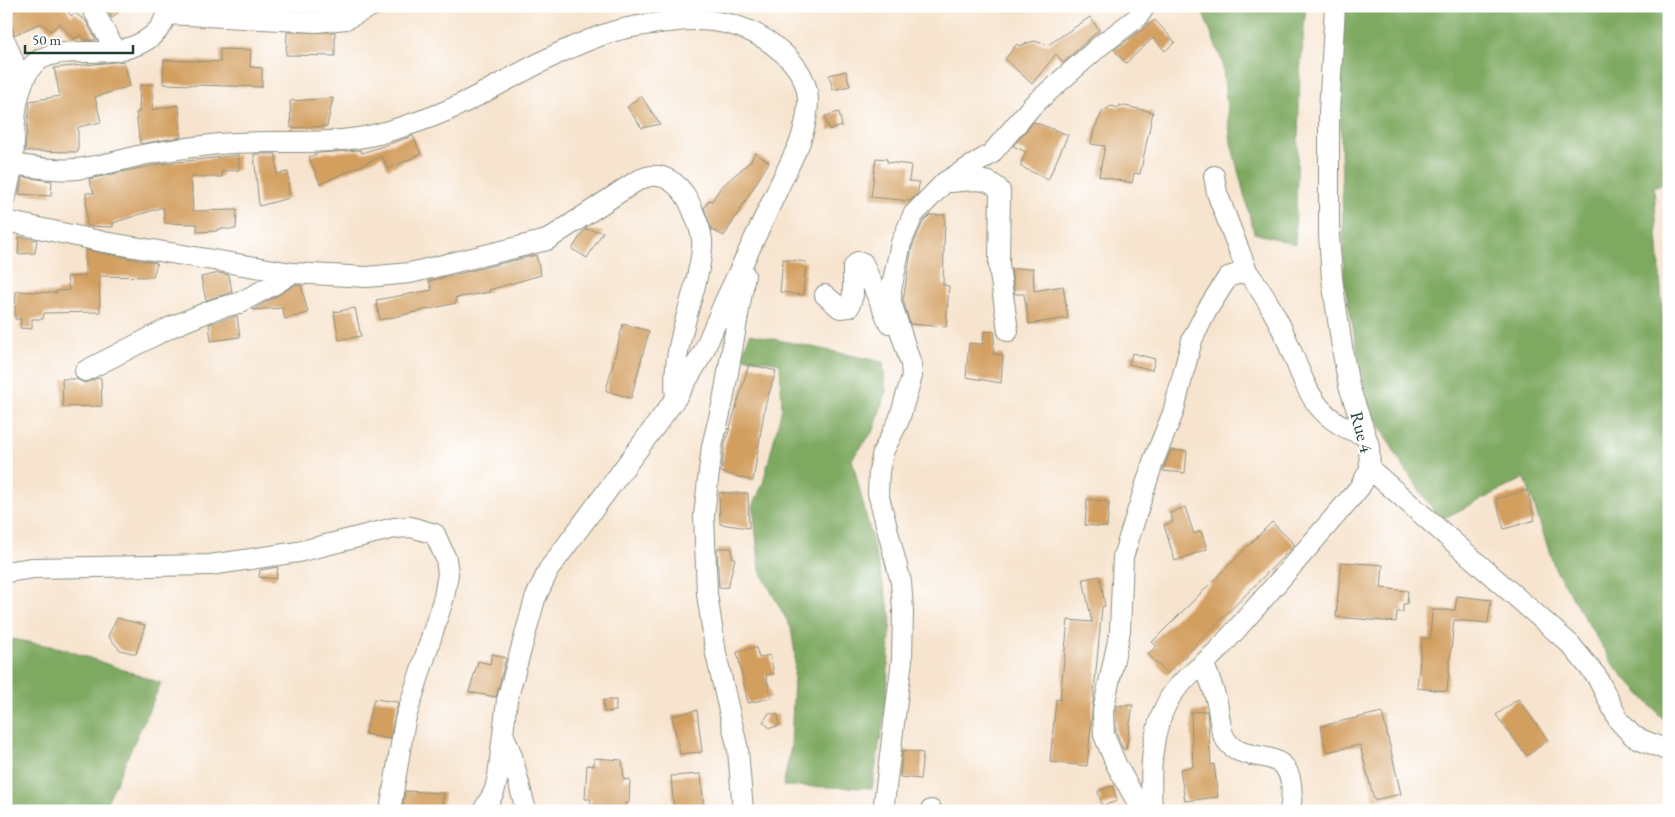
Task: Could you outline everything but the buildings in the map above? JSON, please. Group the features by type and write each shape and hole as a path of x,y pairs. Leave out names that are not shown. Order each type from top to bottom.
{"street":[{"path":"91,6 116,51"},
{"path":"6,196 13,164 12,114 22,83 34,65 49,55 116,51 151,37 161,27 167,10 317,22 346,19 372,6"},
{"path":"883,811 902,660 903,610 901,582 878,493 879,471 883,452 908,394 912,376 911,364 892,302 895,268 901,243 914,215 945,182 992,154 1032,106 1101,45 1138,17 1144,6"},
{"name":"Rue 4","path":"1152,811 1152,764 1160,718 1176,689 1204,664 1360,487 1370,469 1370,446 1346,370 1331,270 1328,167 1331,44 1335,6"},
{"path":"13,164 78,169 142,155 220,144 327,140 377,134 453,108 566,50 602,36 656,24 708,20 729,23 772,43 788,57 799,72 808,89 810,101 807,120 800,142 703,353 676,398 549,569 535,598 507,700 498,777 494,792 483,811"},
{"path":"6,43 22,83"},
{"path":"6,221 104,242 292,273 367,277 410,272 547,240 648,175 665,178 680,188 691,205 700,226 702,241 701,260 678,358 675,384 676,398"},
{"path":"1214,176 1217,193 1247,271 1263,293 1278,321 1314,402 1339,425 1365,435"},
{"path":"945,182 984,181 993,184 1000,191 1000,266 1008,331"},
{"path":"743,811 738,750 716,654 707,594 704,515 712,446 723,402 751,246"},
{"path":"825,295 840,308 849,307 852,295 853,268 858,262 863,263 886,317 911,364"},
{"path":"1142,811 1116,764 1104,735 1103,711 1120,631 1123,557 1153,462 1172,413 1198,327 1228,276 1247,271"},
{"path":"84,371 171,327 215,309 239,303 292,273"},
{"path":"1370,469 1570,644 1597,677 1619,721 1633,736 1669,751"},
{"path":"6,572 33,568 210,565 298,552 394,528 410,527 435,534 446,559 444,597 405,720 390,811"},
{"path":"1204,664 1214,690 1226,740 1238,750 1267,757 1284,768 1290,776 1292,786 1290,811"},
{"path":"502,733 512,756 526,811"}],"green space":[{"path":"1200,6 1306,6 1300,74 1295,244 1254,233 1231,143 1222,61"},
{"path":"1341,6 1669,6 1669,183 1654,186 1669,407 1669,725 1614,666 1555,569 1525,478 1440,520 1401,463 1368,405 1344,282 1339,50"},
{"path":"750,334 883,362 886,391 874,430 852,459 891,616 886,706 872,788 783,786 791,746 795,654 791,628 760,571 753,506 763,483 782,408 780,363 741,357"},
{"path":"6,638 61,648 161,683 103,811 6,811"}]}
